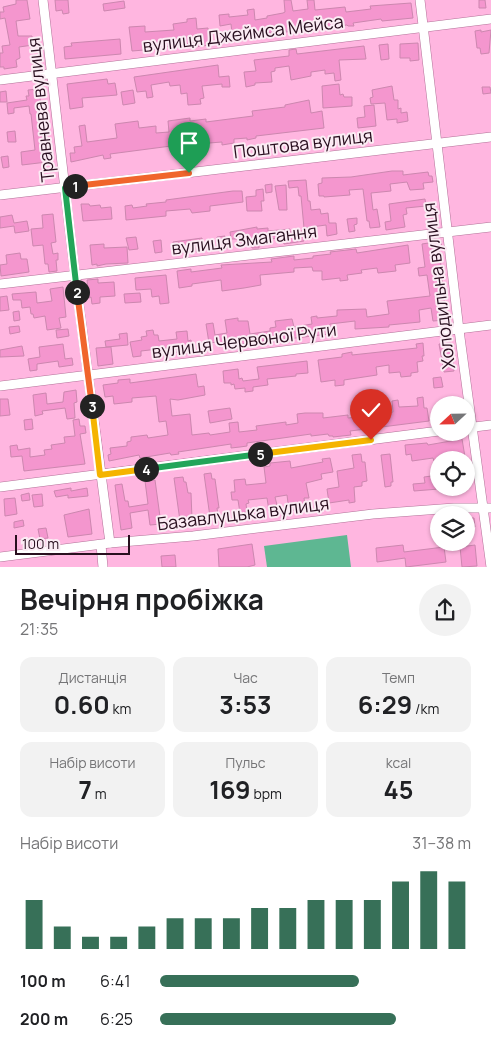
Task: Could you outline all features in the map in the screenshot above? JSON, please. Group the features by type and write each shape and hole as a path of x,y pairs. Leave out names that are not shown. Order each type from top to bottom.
{"street":[{"name":"Травнева вулиця","path":"44,0 100,475 105,544 103,567"},
{"name":"Холодильна вулиця","path":"420,0 466,396"},
{"name":"вулиця Джеймса Мейса","path":"0,80 491,19"},
{"name":"Поштова вулиця","path":"0,195 491,137"},
{"name":"вулиця Змагання","path":"0,284 491,227"},
{"name":"вулиця Червоної Рути","path":"0,386 491,325"},
{"path":"475,426 491,424"},
{"path":"0,487 430,432"},
{"name":"Холодильна вулиця","path":"472,441 487,508 491,567"},
{"name":"Базавлуцька вулиця","path":"0,557 373,514 454,508 487,508"}],"green space":[{"path":"347,535 351,567 267,567 264,546"}],"building":[{"path":"16,0 27,0 30,19 16,21 18,36 32,36 33,45 19,47 20,58 16,60 17,67 4,69 4,67 0,67 0,53 3,53 2,46 10,45 5,18 0,19 0,12 4,12 3,7 16,4"},
{"path":"55,0 68,0 69,13 63,14 62,10 56,11"},
{"path":"284,0 291,0 293,11 308,9 307,0 314,0 315,10 345,7 346,12 371,9 370,6 411,3 413,18 382,21 381,19 353,23 354,26 320,27 286,32 286,30 233,41 231,24 220,26 219,15 229,14 229,17 248,15 247,10 254,9 255,20 283,13 285,12"},
{"path":"479,0 485,0 486,8 479,8"},
{"path":"124,1 125,8 104,11 103,4"},
{"path":"196,18 197,29 208,28 210,45 195,47 194,43 132,51 129,27 145,26 145,32 174,30 173,24 187,22 187,19"},
{"path":"481,30 481,32 491,30 489,53 481,54 480,48 477,48 475,31"},
{"path":"120,39 121,54 65,59 64,47 72,46 71,43"},
{"path":"418,43 419,60 410,61 410,58 400,58 400,44"},
{"path":"388,44 389,59 381,60 379,45"},
{"path":"364,46 366,59 339,60 341,80 335,81 334,73 325,74 325,70 311,72 311,76 291,80 289,66 275,68 275,71 271,72 272,82 255,83 255,85 246,87 244,72 256,71 254,60 289,56 289,50 296,49 297,54"},
{"path":"218,65 219,77 229,76 230,87 222,87 222,84 202,86 204,98 200,99 201,104 188,105 187,93 181,94 180,85 170,86 169,82 151,85 153,97 147,98 146,91 137,92 134,77"},
{"path":"107,79 108,84 115,83 117,95 82,98 83,107 70,109 67,84"},
{"path":"339,84 340,95 352,97 352,106 323,108 322,86"},
{"path":"392,86 394,100 398,100 398,109 401,108 401,113 407,112 408,121 397,123 397,119 387,120 385,103 371,104 372,90"},
{"path":"482,87 490,87 491,93 483,94"},
{"path":"39,89 47,162 22,165 21,152 35,150 31,114 29,106 14,108 14,113 8,114 7,103 27,100 26,96 29,96 28,90"},
{"path":"133,90 135,103 123,105 121,92"},
{"path":"6,91 7,102 0,102 0,92"},
{"path":"309,100 311,113 322,111 324,128 256,136 256,138 247,140 247,138 234,139 234,143 222,145 222,142 171,146 110,154 111,158 104,159 103,155 71,162 70,153 75,153 74,147 82,146 79,126 85,125 87,142 117,138 115,124 138,121 139,128 156,126 156,133 169,132 168,121 190,118 190,121 206,119 206,122 253,116 252,111 285,107 285,105"},
{"path":"374,105 376,126 358,128 357,118 365,117 364,106"},
{"path":"15,131 16,142 8,142 7,132"},
{"path":"8,156 9,167 3,168 1,157"},
{"path":"403,171 403,175 428,172 429,176 432,176 433,182 423,183 424,189 410,190 407,182 390,184 391,191 371,193 373,210 377,209 380,227 370,228 369,221 367,221 363,189 349,190 350,195 319,196 318,184 322,183 322,178 351,177"},
{"path":"306,180 311,210 320,209 321,214 328,213 329,223 336,223 337,234 327,236 326,225 304,228 301,196 299,196 298,187 289,188 288,181"},
{"path":"272,184 272,192 266,193 265,185"},
{"path":"286,185 287,210 279,210 275,186"},
{"path":"263,189 264,201 261,201 262,211 247,211 246,197 256,196 256,190"},
{"path":"242,191 243,202 210,206 210,211 192,213 190,209 166,211 166,216 126,220 125,206 132,205 133,208 147,206 146,204 166,202 166,200"},
{"path":"425,199 426,206 406,208 407,214 403,215 405,227 386,230 385,222 391,221 389,204"},
{"path":"81,204 89,204 90,206 100,205 101,208 111,207 112,219 83,221"},
{"path":"53,214 56,242 51,243 53,254 58,253 58,260 56,260 57,271 49,272 48,264 45,264 43,245 33,246 31,229 43,228 42,215"},
{"path":"12,215 14,223 27,221 29,231 15,233 14,226 0,228 0,217"},
{"path":"357,218 357,224 354,225 355,231 349,232 347,219"},
{"path":"257,227 257,229 268,228 268,231 290,229 290,232 302,231 304,241 284,244 283,238 269,239 270,243 259,244 259,248 252,248 251,244 240,246 239,239 231,239 230,232"},
{"path":"225,236 227,248 218,249 217,237"},
{"path":"136,237 138,249 129,250 126,238"},
{"path":"202,238 203,251 196,252 196,245 182,247 183,253 174,254 173,242"},
{"path":"161,240 162,252 155,253 153,241"},
{"path":"441,241 442,249 439,249 446,320 433,321 431,308 419,310 420,322 389,325 389,327 355,329 355,321 330,324 330,327 328,327 329,334 219,347 218,342 209,343 206,324 213,323 215,335 227,333 225,320 238,318 238,321 248,321 250,334 270,331 270,328 276,327 275,321 292,319 294,327 312,324 311,317 337,316 337,310 366,309 367,317 389,314 387,301 430,296 427,275 419,276 418,268 425,267 422,244"},
{"path":"104,244 104,248 127,247 128,263 92,265 90,245"},
{"path":"408,245 410,263 395,265 396,271 378,273 377,268 361,270 362,273 347,275 348,280 340,281 340,278 322,280 322,271 313,271 312,267 294,268 294,272 260,275 261,285 244,288 222,291 221,280 179,288 177,271 191,269 191,272 222,268 221,265 272,262 271,259 294,256 294,260 313,258 313,256 331,254 330,252 356,249 357,253"},
{"path":"20,253 21,259 27,259 29,272 1,276 0,265 7,264 6,255"},
{"path":"166,275 169,303 160,304 159,296 152,297 151,289 136,290 135,278"},
{"path":"98,279 98,283 114,282 115,296 100,297 100,303 92,304 91,297 89,298 87,280"},
{"path":"63,287 66,317 59,318 61,328 47,330 45,316 34,318 30,307 22,308 21,300 13,300 12,294 36,292 37,303 52,301 50,289"},
{"path":"140,293 141,302 125,303 124,294"},
{"path":"7,296 9,310 0,311 0,297"},
{"path":"19,311 20,320 14,321 13,312"},
{"path":"19,326 20,332 10,334 9,327"},
{"path":"68,329 69,336 57,338 56,330"},
{"path":"153,330 154,335 158,335 159,341 177,339 176,332 187,331 188,341 191,340 193,353 184,354 183,351 167,354 167,348 141,351 141,356 133,357 130,342 142,340 141,337 147,336 146,331"},
{"path":"127,333 128,345 106,347 105,341 120,339 119,334"},
{"path":"423,343 423,361 417,362 418,372 411,373 411,376 401,377 400,372 389,373 389,365 376,367 377,375 344,380 344,385 335,386 335,380 321,382 318,360 342,357 342,354 352,352 352,355 417,348 416,344"},
{"path":"451,343 454,371 444,372 439,344"},
{"path":"63,344 65,359 72,358 73,365 59,367 58,361 37,364 37,370 30,371 28,359 40,357 39,347"},
{"path":"22,346 24,356 0,357 0,350"},
{"path":"111,347 113,364 98,366 96,348"},
{"path":"307,361 308,373 267,379 268,385 253,387 253,391 245,392 245,388 235,389 234,384 224,383 223,371 238,369 239,379 242,378 243,381 259,379 257,367"},
{"path":"196,374 198,387 204,386 205,395 178,400 170,399 172,416 190,414 192,435 230,432 229,423 238,422 239,432 257,430 256,426 286,422 286,425 298,423 297,414 305,413 323,413 323,418 348,415 348,418 368,416 367,410 377,409 377,414 393,412 392,401 398,400 399,407 418,406 417,398 423,397 424,408 427,408 429,421 350,431 351,435 333,437 328,434 311,436 311,434 247,443 247,446 240,447 231,448 231,444 178,452 179,454 171,455 170,453 140,458 139,455 109,461 110,448 127,446 127,442 131,441 131,437 147,435 148,438 168,435 166,421 159,422 156,396 132,398 132,402 114,404 113,396 105,397 103,385 118,383 118,380 130,379 130,383"},
{"path":"441,377 443,387 434,388 433,378"},
{"path":"76,390 77,402 74,403 75,418 67,419 65,408 42,411 43,414 35,416 33,395 46,393 47,404 63,402 64,392"},
{"path":"378,390 379,398 370,399 369,391"},
{"path":"0,399 8,399 10,415 0,416"},
{"path":"230,408 232,419 210,423 208,411"},
{"path":"32,419 33,429 25,430 24,420"},
{"path":"79,419 80,426 85,426 86,433 80,434 85,464 24,471 22,456 11,457 10,446 17,445 18,450 30,448 30,457 45,455 44,450 52,449 51,445 65,443 64,437 75,436 73,420"},
{"path":"462,441 464,451 430,451 430,458 412,461 411,454 406,455 405,445 427,443 428,445"},
{"path":"361,454 362,462 365,462 367,481 362,482 362,486 354,487 355,502 349,503 349,500 329,503 327,489 339,487 337,471 354,468 352,455"},
{"path":"390,454 393,482 391,482 391,486 385,487 381,455"},
{"path":"330,458 333,472 321,474 322,479 306,483 309,498 304,498 305,505 296,506 296,510 289,511 287,495 275,497 278,509 269,511 267,498 248,500 249,503 246,504 247,512 240,513 238,500 232,500 231,492 235,492 234,480 245,479 246,485 266,483 264,467 270,466 270,463 290,461 291,468 323,462 322,459"},
{"path":"211,473 212,479 215,479 219,508 217,508 218,516 210,517 204,474"},
{"path":"430,476 430,490 414,491 413,484 425,483 424,477"},
{"path":"183,477 188,493 191,493 192,519 180,521 174,478"},
{"path":"155,480 161,524 150,525 148,510 130,513 132,528 121,530 115,485 122,484 125,501 128,501 129,507 148,504 145,481"},
{"path":"71,488 71,491 87,488 88,496 68,498 68,495 56,497 54,491"},
{"path":"29,493 30,500 22,501 21,495"},
{"path":"42,494 43,506 34,507 32,495"},
{"path":"15,498 17,514 5,516 4,499"},
{"path":"89,509 92,534 68,537 64,515"},
{"path":"23,520 24,526 14,528 14,522"},
{"path":"46,528 48,538 40,539 38,529"},
{"path":"252,544 255,565 247,567 219,567 218,549"},
{"path":"403,545 404,552 430,549 430,551 445,551 446,562 406,567 405,558 377,562 376,548"},
{"path":"475,545 477,566 462,567 460,551 475,551"},
{"path":"175,555 176,567 162,567 161,556"}],"route":[{"path":"189,173 65,188 100,475 371,440"}]}
